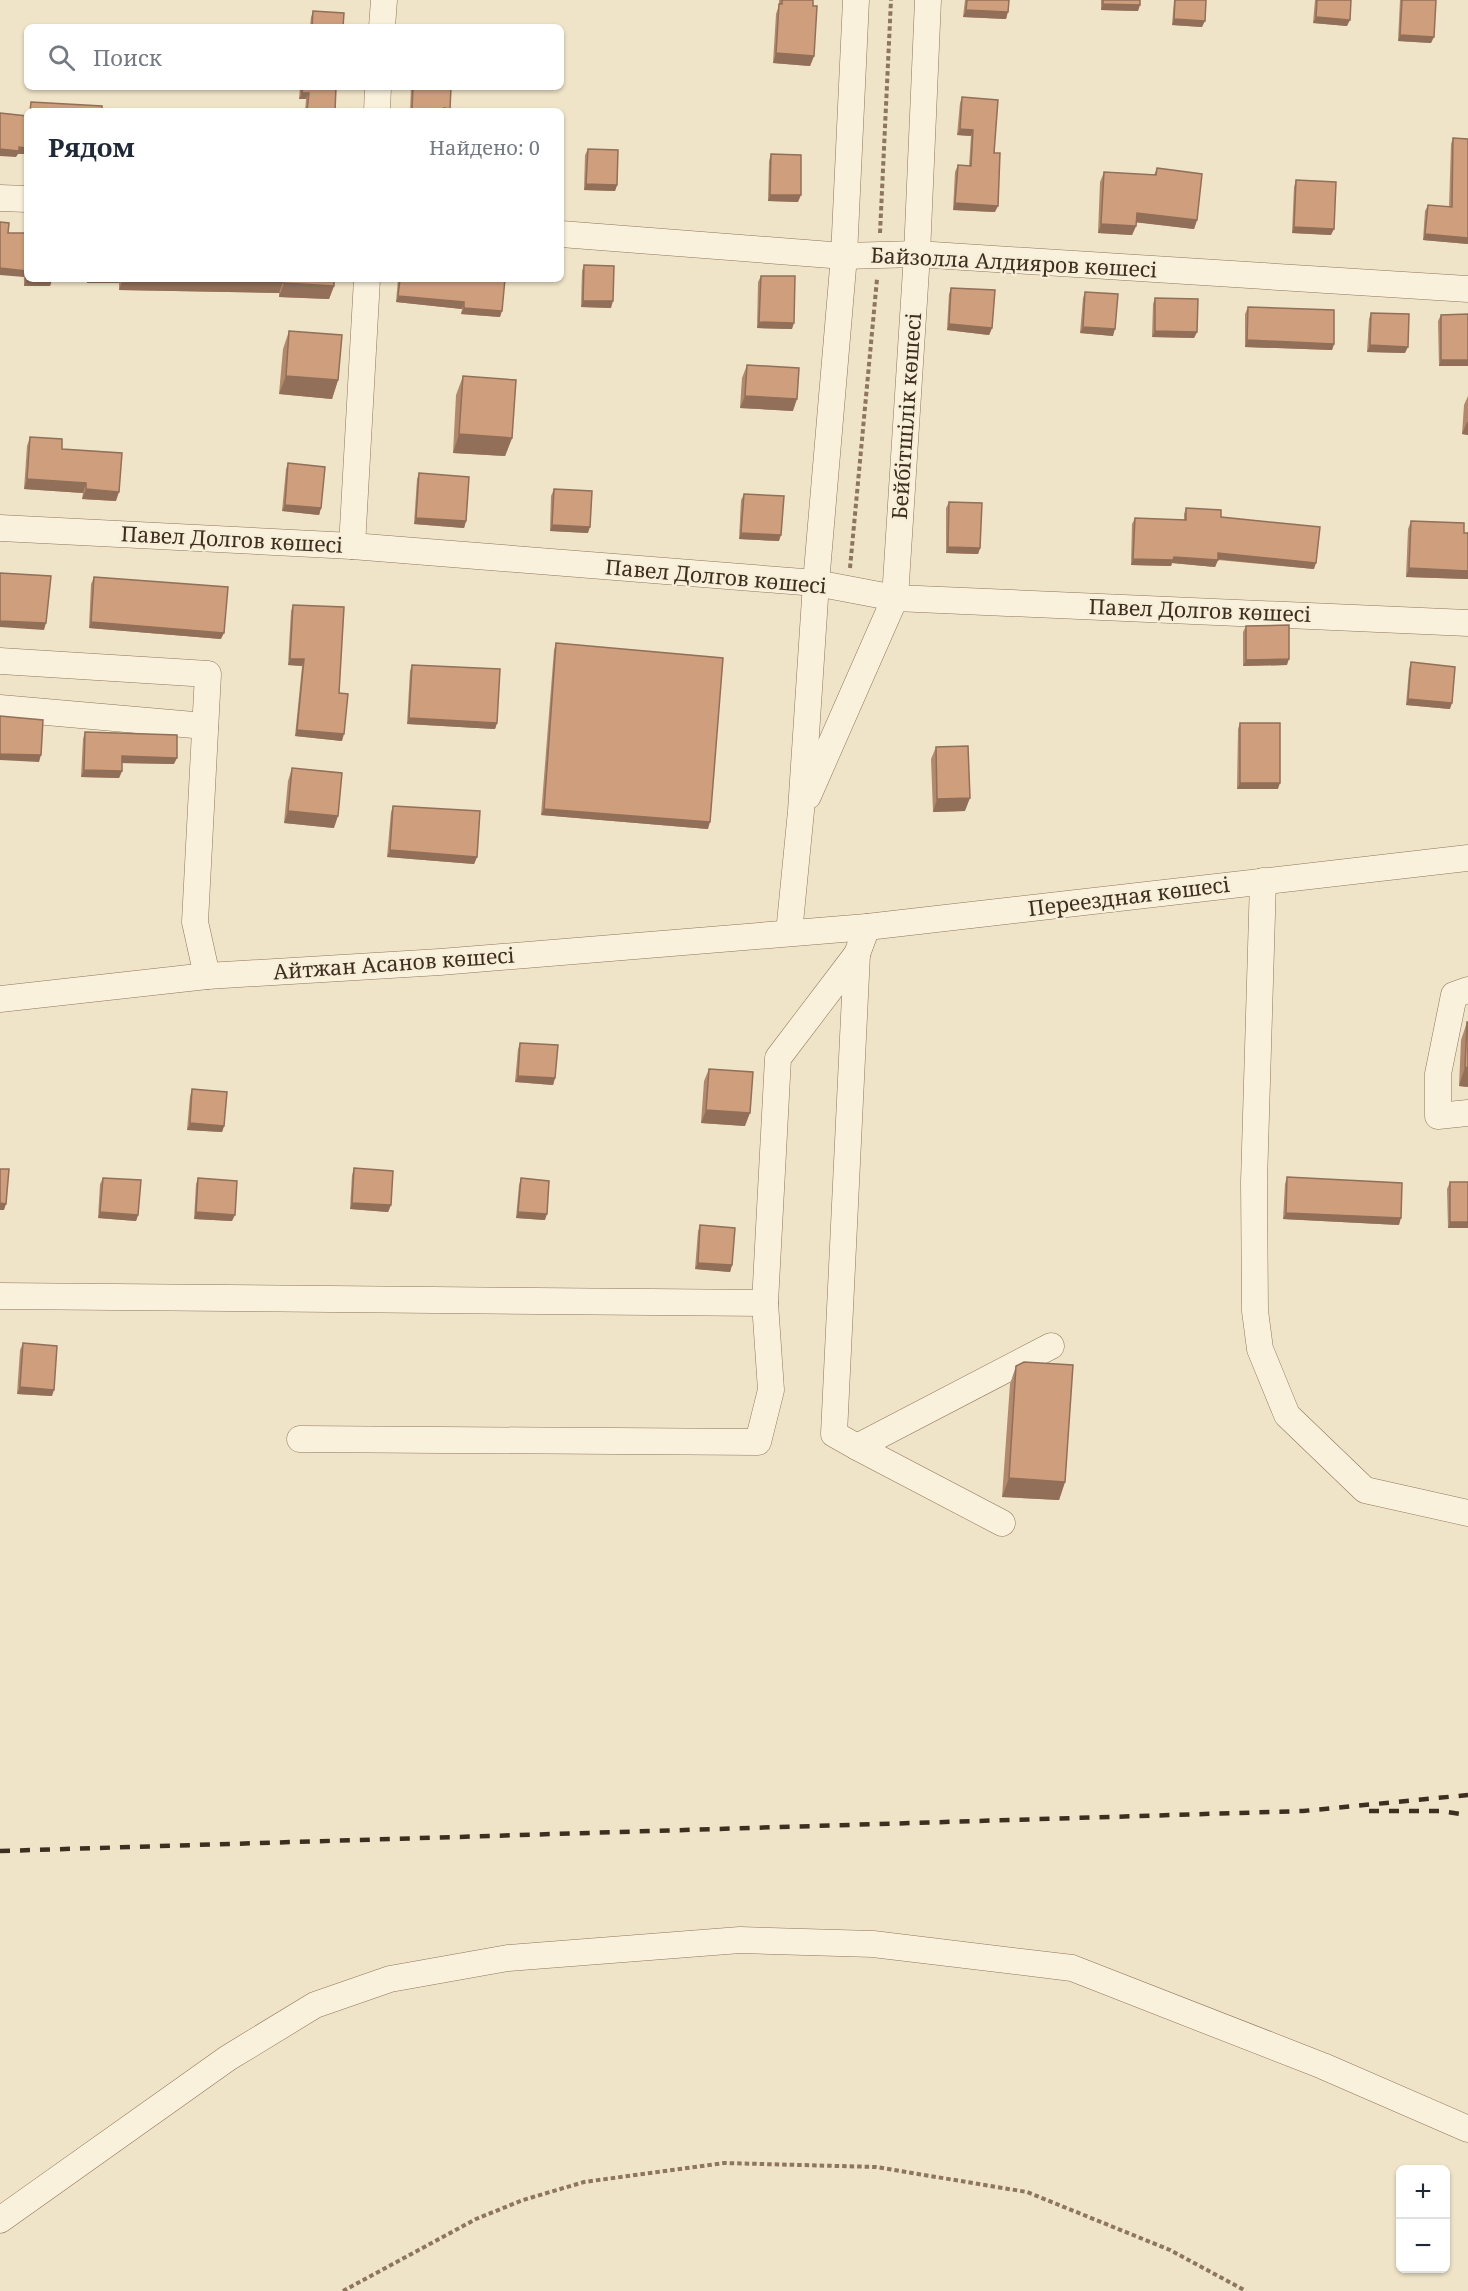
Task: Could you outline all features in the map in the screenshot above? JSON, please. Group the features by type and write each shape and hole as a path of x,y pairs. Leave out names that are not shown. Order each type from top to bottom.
{"street":[{"path":"382,24 384,0"},
{"name":"Бейбітшілік көшесі","path":"789,933 801,811 816,583 844,256 856,0"},
{"name":"Бейбітшілік көшесі","path":"801,811 895,598 917,254 928,0"},
{"path":"377,108 378,90"},
{"path":"0,198 24,199"},
{"name":"Байзолла Алдияров көшесі","path":"564,234 844,256 917,254 1468,289"},
{"path":"352,546 367,282"},
{"name":"Павел Долгов көшесі","path":"0,528 352,546 816,583 895,598 1468,623"},
{"path":"0,661 208,674 195,922 207,976"},
{"path":"0,708 205,726"},
{"name":"Переездная көшесі","path":"789,933 867,927 1468,858"},
{"path":"1263,881 1254,1182 1254,1311 1260,1349 1287,1415 1365,1490 1468,1513"},
{"path":"300,1439 758,1442 771,1390 765,1303 778,1058 857,954 867,927"},
{"name":"Айтжан Асанов көшесі","path":"0,999 207,976 440,963 789,933"},
{"path":"857,954 834,1434 1002,1523"},
{"path":"1468,990 1454,995 1438,1074 1438,1116 1468,1113"},
{"path":"0,1296 765,1303"},
{"path":"857,1447 1051,1346"},
{"path":"0,2220 228,2058 315,2006 390,1979 508,1958 740,1940 873,1944 1072,1968 1323,2066 1468,2129"}],"path":[{"path":"848,590 879,255 891,0"},
{"path":"343,2291 476,2219 523,2200 584,2182 724,2163 876,2167 1027,2192 1170,2250 1246,2291"}],"building":[{"path":"782,0 813,0 813,6 817,6 814,56 776,53 779,4 782,4"},
{"path":"967,0 1009,0 1008,12 966,10"},
{"path":"1103,0 1140,0 1140,5 1103,4"},
{"path":"1175,0 1206,0 1205,21 1174,19"},
{"path":"1317,0 1351,0 1350,20 1316,17"},
{"path":"1402,0 1436,0 1434,37 1400,35"},
{"path":"313,11 344,13 343,24 312,24"},
{"path":"302,90 336,90 335,108 307,108 309,93 302,93"},
{"path":"413,90 451,90 450,108 412,108"},
{"path":"962,97 998,100 994,153 1000,153 998,206 955,203 958,165 971,166 973,130 960,129"},
{"path":"31,102 102,106 102,108 30,108"},
{"path":"0,113 24,116 24,148 19,147 19,151 0,149"},
{"path":"1453,138 1468,139 1468,238 1425,234 1428,205 1452,207"},
{"path":"588,149 618,150 617,185 586,184"},
{"path":"771,154 801,155 801,195 770,195"},
{"path":"1157,168 1202,174 1197,220 1137,213 1136,226 1101,224 1104,172 1156,175"},
{"path":"1296,180 1336,182 1334,229 1294,227"},
{"path":"0,222 9,223 8,233 24,233 24,271 0,268"},
{"path":"584,265 614,266 613,301 583,301"},
{"path":"761,276 795,276 794,323 759,322"},
{"path":"334,282 334,286 284,283"},
{"path":"400,282 505,282 502,311 464,308 464,302 398,296"},
{"path":"951,288 995,290 992,328 949,324"},
{"path":"1085,292 1118,294 1115,329 1083,327"},
{"path":"1155,298 1198,299 1197,332 1155,331"},
{"path":"1248,307 1334,310 1334,344 1247,340"},
{"path":"1371,313 1409,314 1408,347 1370,345"},
{"path":"1468,314 1468,360 1441,360 1441,315"},
{"path":"289,331 342,335 338,380 286,376"},
{"path":"747,365 799,368 797,399 745,396"},
{"path":"463,376 516,380 512,438 459,434"},
{"path":"30,437 62,439 62,449 122,453 119,492 86,489 86,483 27,479"},
{"path":"288,463 325,467 321,508 285,505"},
{"path":"419,473 469,477 466,521 416,518"},
{"path":"554,489 592,491 590,527 552,525"},
{"path":"744,494 784,496 781,535 741,533"},
{"path":"949,502 982,503 980,548 948,547"},
{"path":"1186,508 1221,510 1221,517 1320,527 1316,563 1218,553 1218,560 1174,557 1173,560 1133,559 1135,518 1186,520"},
{"path":"1411,521 1464,523 1464,533 1468,533 1468,571 1409,568"},
{"path":"0,573 51,576 46,623 0,621"},
{"path":"94,577 228,587 224,633 91,622"},
{"path":"293,605 344,607 339,693 348,694 344,734 297,730 304,659 290,659"},
{"path":"1289,625 1289,659 1246,660 1246,626"},
{"path":"556,643 723,658 710,822 544,809"},
{"path":"1411,662 1455,667 1452,703 1408,699"},
{"path":"412,665 500,669 497,723 409,718"},
{"path":"0,716 43,720 41,755 0,754"},
{"path":"1240,723 1280,723 1280,783 1240,783"},
{"path":"85,732 177,735 177,758 122,756 122,771 84,770"},
{"path":"968,746 970,798 937,799 936,747"},
{"path":"292,768 342,773 338,816 288,811"},
{"path":"393,806 480,811 477,857 390,850"},
{"path":"1468,1022 1468,1068 1465,1067"},
{"path":"520,1043 558,1045 555,1078 518,1076"},
{"path":"709,1069 753,1072 750,1113 706,1110"},
{"path":"192,1089 227,1092 224,1126 190,1123"},
{"path":"354,1168 393,1171 391,1205 352,1203"},
{"path":"0,1169 9,1169 6,1204 0,1203"},
{"path":"1287,1177 1402,1183 1401,1218 1286,1213"},
{"path":"103,1178 141,1180 138,1215 100,1212"},
{"path":"198,1178 237,1181 235,1215 196,1212"},
{"path":"521,1178 549,1181 547,1214 518,1212"},
{"path":"1450,1182 1468,1182 1468,1222 1450,1222"},
{"path":"700,1225 735,1228 732,1265 698,1263"},
{"path":"23,1343 57,1346 54,1390 20,1387"},
{"path":"1024,1362 1073,1365 1065,1482 1009,1478 1016,1366"}],"railway":[{"path":"0,1851 1303,1811 1468,1795"},
{"path":"1369,1811 1440,1811 1468,1815"}]}
